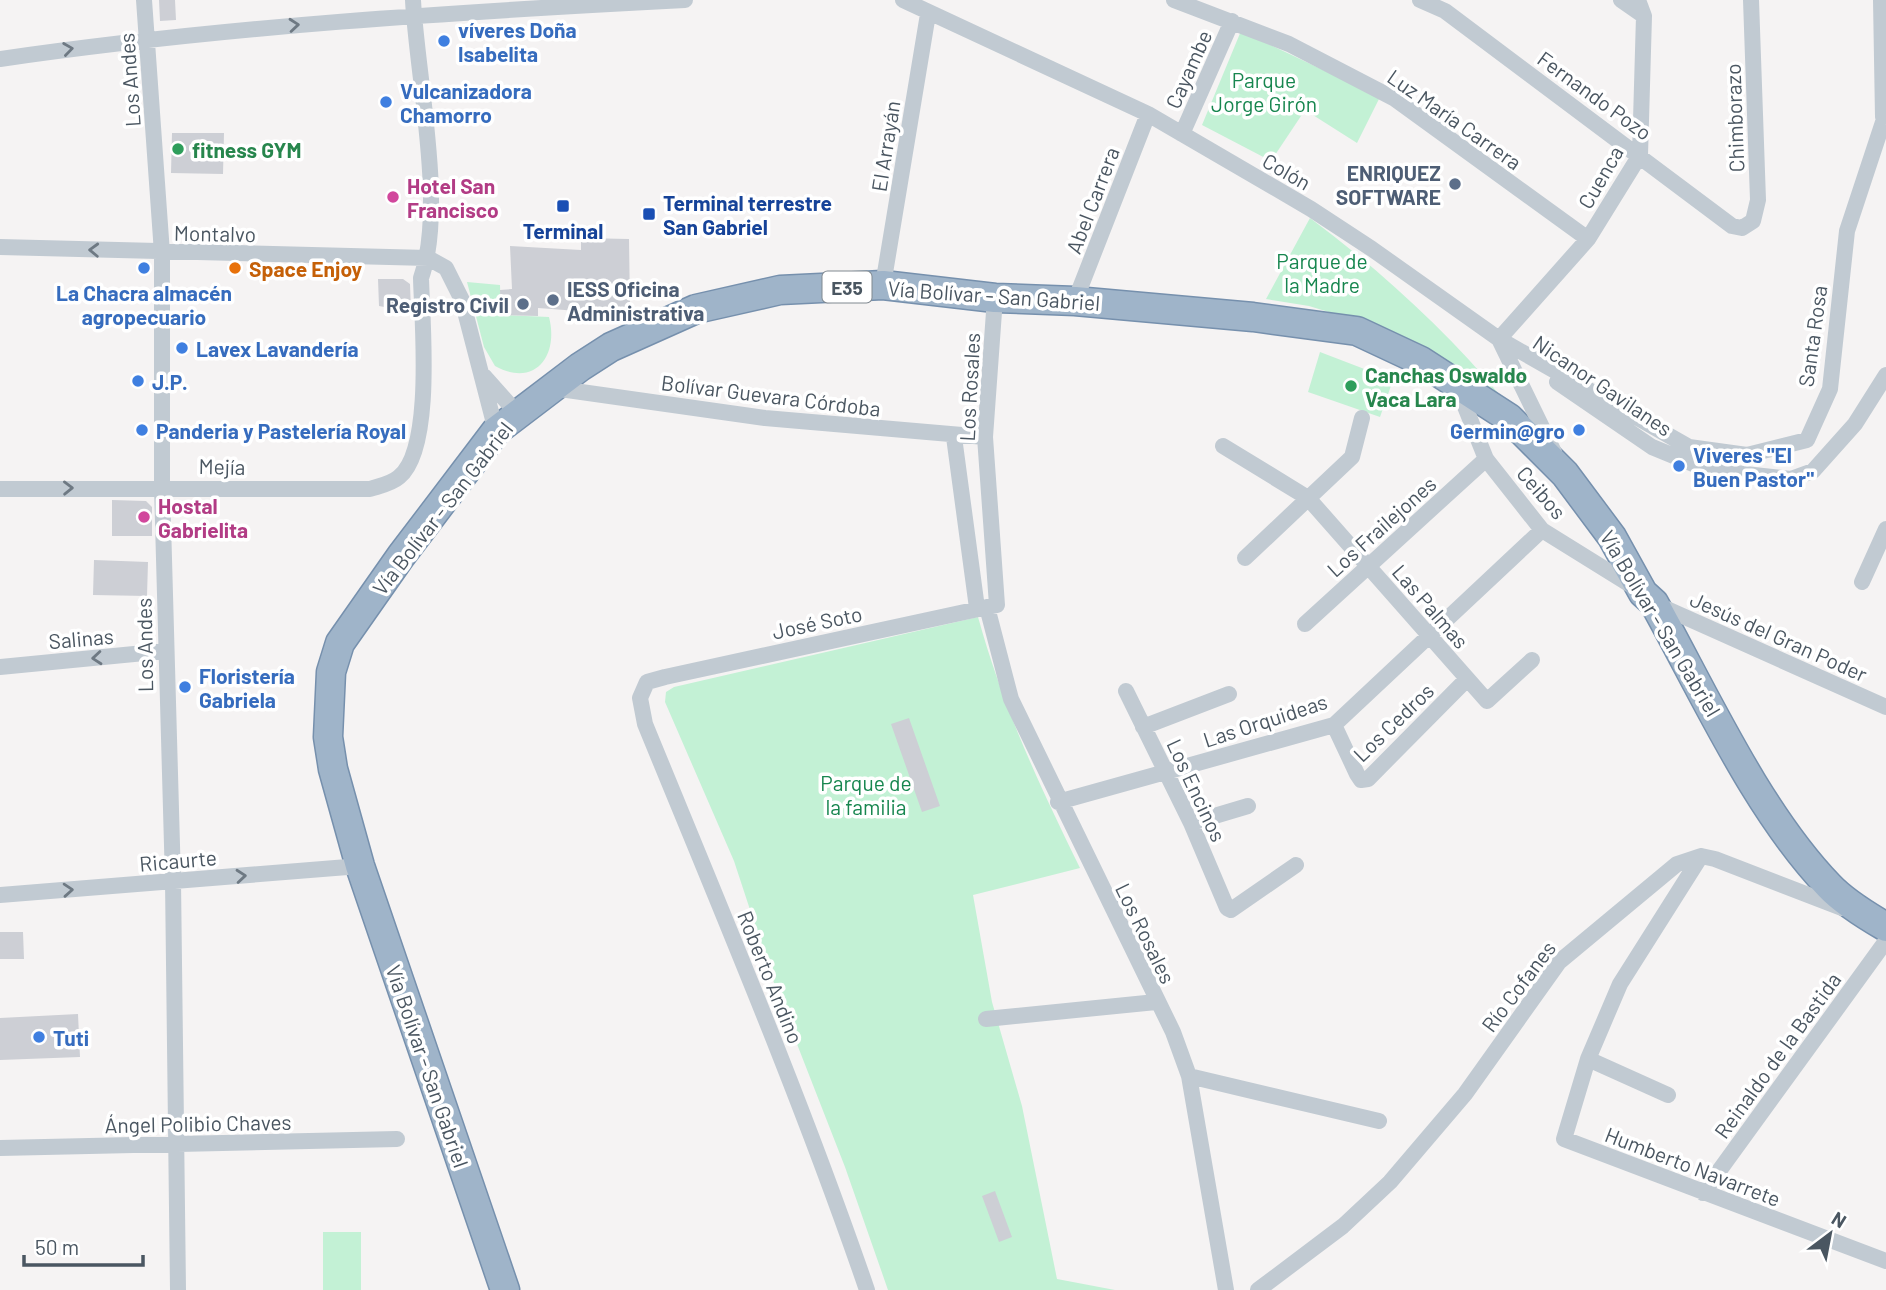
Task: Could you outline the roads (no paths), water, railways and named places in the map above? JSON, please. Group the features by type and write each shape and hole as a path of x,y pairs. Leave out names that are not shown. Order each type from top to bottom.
{"highway":[{"name":"Vía Bolívar - San Gabriel","path":"505,1290 359,866 332,769 328,737 331,672 340,643 401,556 506,422 611,347 696,309 780,290 883,285 995,298 1075,300 1253,317 1357,331 1455,380 1509,418 1565,474 1612,537 1753,781 1792,842 1830,888 1881,929"}],"street":[{"name":"Los Andes","path":"145,0 162,253 162,487 173,881 178,1290"},
{"path":"0,59 148,38 414,7 685,0"},
{"name":"Colón","path":"903,0 928,14 1148,114 1311,209 1499,340 1565,474"},
{"name":"Luz María Carrera","path":"1174,0 1289,44 1395,99 1588,239"},
{"name":"Fernando Pozo","path":"1420,0 1445,11 1732,226 1742,228"},
{"path":"1621,0 1644,16"},
{"name":"Cuenca","path":"1499,340 1588,239 1640,155 1644,16 1638,0"},
{"name":"Chimborazo","path":"1742,228 1753,220 1758,200 1751,0"},
{"path":"1881,0 1885,115"},
{"name":"Mejía","path":"0,489 370,489 401,476 410,463 423,416 422,278 429,258 430,191 414,7"},
{"name":"El Arrayán","path":"883,285 928,14"},
{"name":"Cayambe","path":"1182,134 1233,21"},
{"name":"Abel Carrera","path":"1075,300 1148,114"},
{"name":"Santa Rosa","path":"1499,340 1689,447 1747,455 1807,440 1830,389 1847,231 1885,115"},
{"name":"Montalvo","path":"0,247 429,258"},
{"path":"429,258 446,268 462,300 482,374 506,422"},
{"name":"Los Rosales","path":"995,298 985,437 987,607 1011,699 1189,1076 1226,1290"},
{"name":"Nicanor Gavilanes","path":"1499,340 1600,414 1652,447 1708,470 1791,479 1813,471 1855,424 1886,374"},
{"path":"482,374 506,422"},
{"name":"Ceibos","path":"1455,380 1486,459 1542,530 1648,598"},
{"name":"Bolívar Guevara Córdoba","path":"552,388 765,418 954,437 985,437"},
{"path":"1245,558 1352,457 1362,418"},
{"path":"954,437 987,607"},
{"name":"Las Palmas","path":"1223,446 1308,498 1487,701 1532,660"},
{"name":"Los Frailejones","path":"1304,624 1486,459"},
{"path":"1862,582 1886,529"},
{"name":"Las Orquideas","path":"1058,802 1334,724 1542,530"},
{"name":"Jesús del Gran Poder","path":"1648,598 1886,707"},
{"name":"José Soto","path":"647,682 987,607"},
{"name":"Salinas","path":"0,667 165,651"},
{"name":"Los Cedros","path":"1334,724 1357,774 1361,780 1368,779 1467,679"},
{"name":"Roberto Andino","path":"647,682 639,698 645,724 754,988 829,1181 867,1290"},
{"name":"Los Encinos","path":"1126,691 1191,823 1227,908 1231,910 1296,865"},
{"path":"1143,727 1229,694"},
{"path":"1191,823 1248,806"},
{"path":"1668,1095 1588,1059 1625,976 1701,856 1881,929"},
{"name":"Río Cofanes","path":"1258,1290 1343,1226 1423,1147 1568,953 1677,864 1701,856"},
{"name":"Ricaurte","path":"0,895 359,866"},
{"name":"Reinaldo de la Bastida","path":"1703,1193 1881,929"},
{"path":"986,1020 1156,1002"},
{"name":"Humberto Navarrete","path":"1588,1059 1564,1139 1886,1261"},
{"path":"1189,1076 1379,1121"},
{"name":"Ángel Polibio Chaves","path":"0,1148 397,1139"}],"place":[{"name":"víveres Doña Isabelita","path":"444,41"},
{"name":"Vulcanizadora Chamorro","path":"386,102"},
{"name":"fitness GYM","path":"178,149"},
{"name":"ENRIQUEZ SOFTWARE","path":"1455,184"},
{"name":"Hotel San Francisco","path":"393,197"},
{"name":"Terminal","path":"563,206"},
{"name":"Terminal terrestre San Gabriel","path":"649,214"},
{"name":"La Chacra almacén agropecuario","path":"144,268"},
{"name":"Space Enjoy","path":"235,268"},
{"name":"IESS Oficina Administrativa","path":"553,300"},
{"name":"Registro Civil","path":"523,304"},
{"name":"Lavex Lavandería","path":"182,348"},
{"name":"J.P.","path":"138,381"},
{"name":"Canchas Oswaldo Vaca Lara","path":"1351,386"},
{"name":"Panderia y Pastelería Royal","path":"142,430"},
{"name":"Germin@gro","path":"1579,430"},
{"name":"Viveres \"El Buen Pastor\"","path":"1679,466"},
{"name":"Hostal Gabrielita","path":"144,517"},
{"name":"Floristería Gabriela","path":"185,687"},
{"name":"Tuti","path":"39,1037"}],"park label":[{"name":"Parque Jorge Girón","path":"1264,91"},
{"name":"Parque de la Madre","path":"1322,272"},
{"name":"Parque de la familia","path":"866,794"}]}
